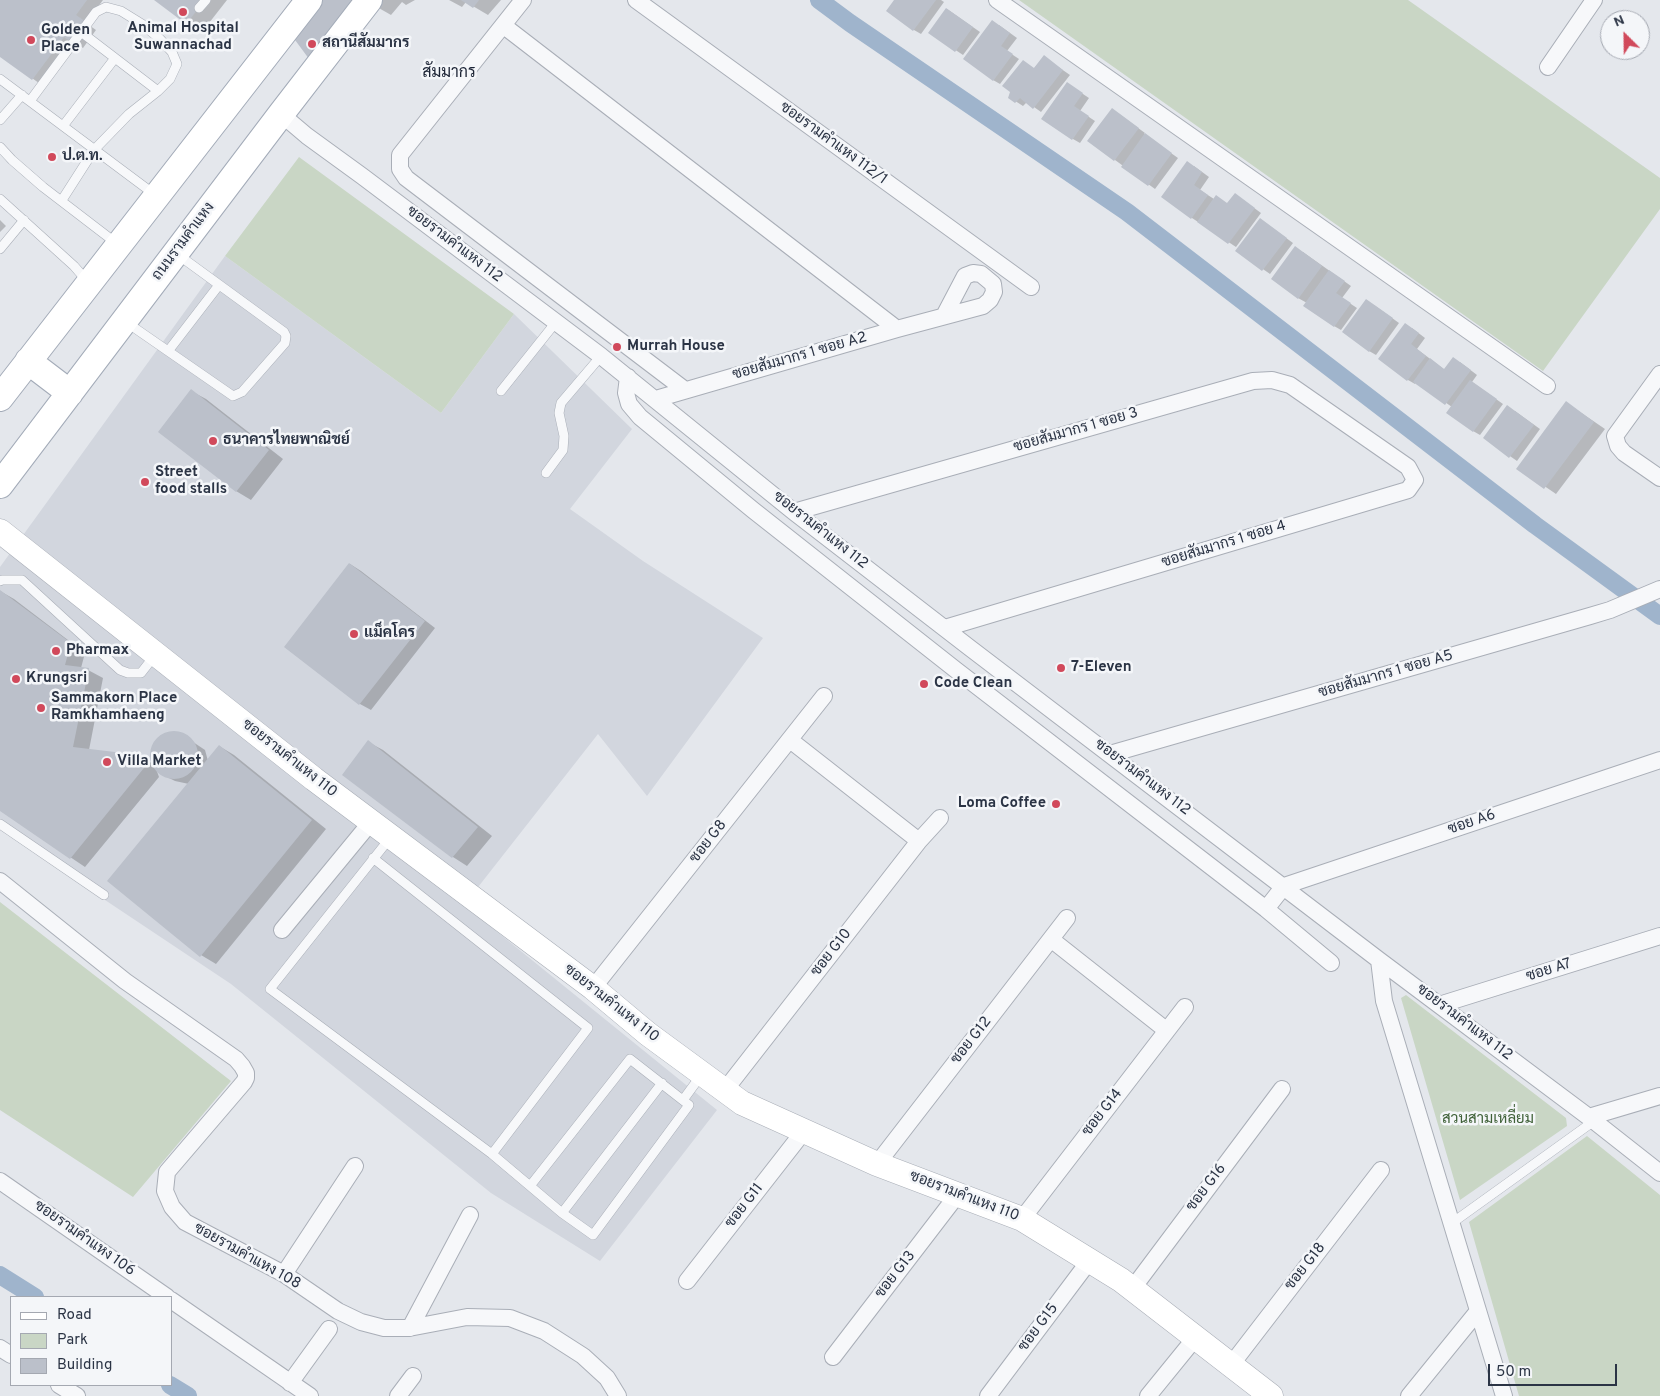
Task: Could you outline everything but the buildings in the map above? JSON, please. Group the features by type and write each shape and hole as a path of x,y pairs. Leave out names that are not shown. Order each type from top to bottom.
{"main road":[{"path":"2,392 309,0"},
{"name":"ถนนรามคำแหง","path":"0,485 369,0"},
{"path":"28,361 70,393"}],"street":[{"path":"523,0 400,155 400,169 406,178 686,390"},
{"name":"ซอยรามคำแหง 112/1","path":"636,0 1030,287"},
{"path":"997,0 1547,386"},
{"path":"1548,67 1594,0"},
{"path":"504,26 897,329"},
{"name":"ซอยรามคำแหง 112","path":"281,114 307,136 601,356 794,512 970,648 1660,1173"},
{"name":"ซอยสัมมากร 1 ซอย A2","path":"656,399 944,316"},
{"path":"1660,374 1615,436 1618,446 1624,453 1660,478"},
{"name":"ซอยรามคำแหง 112","path":"628,377 626,393 629,404 640,417 753,510 956,670 1266,909 1331,962"},
{"name":"ซอยสัมมากร 1 ซอย 3","path":"794,512 1253,380 1272,380 1290,385 1349,426"},
{"name":"ซอยสัมมากร 1 ซอย 4","path":"945,628 1408,490 1416,480 1408,467 1349,426"},
{"path":"753,510 766,488"},
{"name":"ซอยรามคำแหง 110","path":"0,532 314,779 593,988 648,1034 742,1103 877,1164 1022,1219 1133,1288 1271,1396"},
{"name":"ซอยสัมมากร 1 ซอย A5","path":"1110,754 1610,610 1660,589"},
{"path":"956,670 970,648"},
{"name":"ซอย G8","path":"593,988 824,696"},
{"path":"790,740 919,841"},
{"name":"ซอย A6","path":"1284,886 1660,760"},
{"name":"ซอย G10","path":"725,1090 919,841 940,818"},
{"path":"282,930 371,822"},
{"name":"ซอยรามคำแหง 108","path":"0,881 124,981 236,1059 246,1073 244,1082 167,1172 165,1191 172,1207 185,1222 284,1274 338,1311 361,1322 384,1328 410,1328 467,1317 510,1318 544,1331 583,1356 606,1378 618,1396"},
{"path":"1266,909 1284,886"},
{"name":"ซอย G12","path":"877,1164 1052,940 1067,918"},
{"name":"ซอย A7","path":"1439,1005 1660,936"},
{"path":"1052,940 1166,1030"},
{"path":"1379,960 1384,1000 1504,1396"},
{"name":"ซอย G14","path":"1022,1219 1185,1007"},
{"name":"ซอย G16","path":"1133,1288 1282,1089"},
{"path":"1591,1119 1660,1096"},
{"name":"ซอย G11","path":"687,1281 804,1131"},
{"path":"284,1274 355,1166"},
{"name":"ซอย G18","path":"1231,1365 1381,1170"},
{"name":"ซอยรามคําแหง 106","path":"0,1181 166,1296"},
{"name":"ซอย G13","path":"833,1356 958,1194"},
{"path":"410,1328 470,1215"},
{"name":"ซอย G15","path":"988,1396 1090,1260"},
{"path":"172,1301 310,1396"},
{"path":"1409,1396 1478,1311"},
{"path":"290,1383 329,1329"},
{"path":"1148,1396 1196,1337"},
{"path":"398,1396 413,1376"},
{"path":"61,1386 76,1396"}],"lane":[{"path":"200,8 206,0"},
{"path":"0,120 26,98 96,12 106,7 121,11 142,24 172,52 177,64 170,79 129,114 94,150 62,200"},
{"path":"81,32 158,91"},
{"path":"63,126 115,58"},
{"path":"0,79 156,196"},
{"path":"0,148 43,187 118,245"},
{"path":"0,199 74,266 89,283"},
{"path":"0,249 24,220"},
{"path":"124,320 233,396 242,392 285,343 286,336 284,332 175,253"},
{"path":"169,350 219,285"},
{"path":"501,391 556,322"},
{"path":"546,473 563,450 564,436 560,413 561,403 601,356"},
{"path":"0,581 22,580 120,670 128,673 141,673 156,654"},
{"path":"0,824 104,895"},
{"path":"391,837 270,989 492,1154 562,1213 593,1235 689,1105 630,1059 530,1186"},
{"path":"373,858 588,1028 492,1154"},
{"path":"683,1100 702,1074"},
{"path":"562,1213 662,1083"},
{"path":"1452,1224 1591,1119"}],"shaded area":[{"path":"225,256 441,413 514,314 632,429 570,509 643,561 763,638 647,796 598,734 464,905 717,1110 600,1261 491,1193 231,984 0,830 0,567"}],"green space":[{"path":"1019,0 1408,0 1660,178 1660,209 1543,371"},
{"path":"299,157 514,314 441,413 225,256"},
{"path":"0,902 231,1081 133,1197 0,1110"},
{"name":"สวนสามเหลี่ยม","path":"1406,995 1566,1118 1567,1126 1460,1200 1401,998"},
{"path":"1587,1136 1660,1195 1660,1396 1519,1396 1469,1222"}],"waterway":[{"path":"819,0 1127,212 1535,525 1660,616"},
{"path":"0,1275 33,1296"},
{"path":"172,1386 188,1396"}],"place":[{"name":"Animal Hospital Suwannachad","path":"183,12"},
{"name":"Golden Place","path":"31,40"},
{"name":"สถานีสัมมากร","path":"312,44"},
{"name":"ป.ต.ท.","path":"52,157"},
{"name":"Murrah House","path":"617,347"},
{"name":"ธนาคารไทยพาณิชย์","path":"213,441"},
{"name":"Street food stalls","path":"145,482"},
{"name":"แม็คโคร","path":"354,634"},
{"name":"Pharmax","path":"56,651"},
{"name":"7-Eleven","path":"1061,668"},
{"name":"Krungsri","path":"16,679"},
{"name":"Code Clean","path":"924,684"},
{"name":"Sammakorn Place Ramkhamhaeng","path":"41,708"},
{"name":"Villa Market","path":"107,762"},
{"name":"Loma Coffee","path":"1056,804"}],"district":[{"name":"สัมมากร","path":"449,74"}]}
